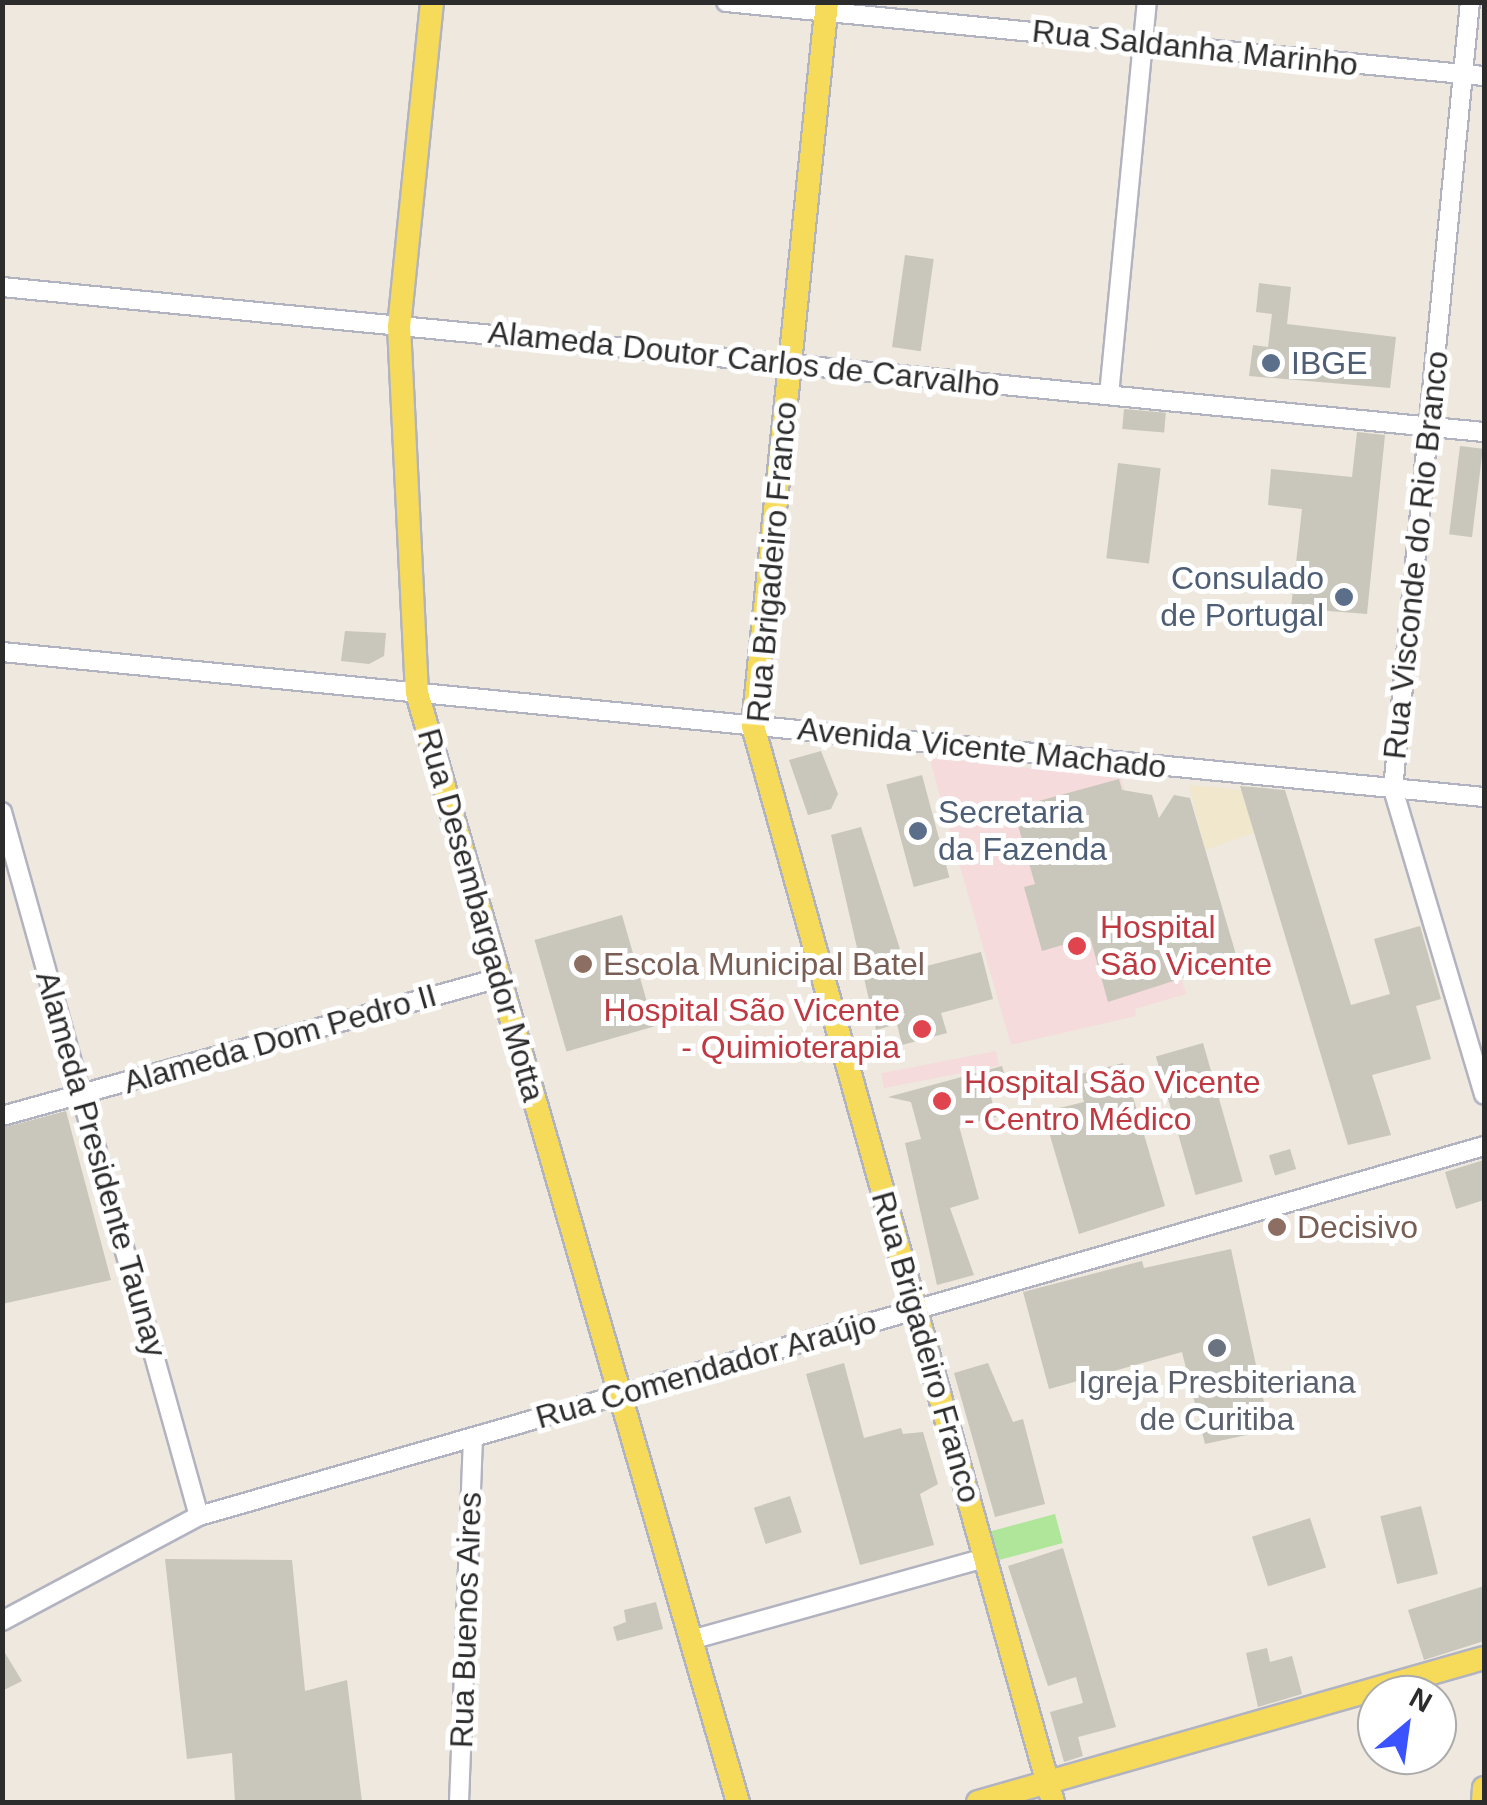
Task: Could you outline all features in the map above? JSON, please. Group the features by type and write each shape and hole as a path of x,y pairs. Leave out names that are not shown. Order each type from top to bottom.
{"main road":[{"name":"Rua Desembargador Motta","path":"432,2 398,326 417,693 738,1802"},
{"name":"Rua Brigadeiro Franco","path":"826,7 753,726 1050,1793"},
{"path":"978,1802 1050,1793 1484,1658"},
{"path":"1483,1802 1484,1788"}],"street":[{"name":"Rua Saldanha Marinho","path":"726,2 826,7 1484,76"},
{"path":"1109,396 1148,2"},
{"name":"Rua Visconde do Rio Branco","path":"1470,2 1394,789 1484,1095"},
{"name":"Alameda Doutor Carlos de Carvalho","path":"2,287 1484,432"},
{"name":"Avenida Vicente Machado","path":"2,652 1484,797"},
{"name":"Alameda Presidente Taunay","path":"2,812 199,1516"},
{"name":"Alameda Dom Pedro II","path":"2,1116 499,978"},
{"name":"Rua Comendador Araújo","path":"2,1621 199,1516 1484,1146"},
{"name":"Rua Buenos Aires","path":"459,1802 473,1437"},
{"path":"692,1640 985,1558"}],"shaded area":[{"name":"Hospital São Vicente","path":"929,757 1121,778 1186,994 1135,1009 1136,1016 1011,1045"},
{"path":"1189,785 1252,791 1265,829 1205,850"},
{"path":"996,1051 999,1066 884,1088 881,1073"}],"green space":[{"path":"1055,1514 1063,1543 992,1562 984,1533"}],"building":[{"path":"905,255 934,259 921,351 892,347"},
{"path":"1259,283 1291,287 1287,324 1396,337 1390,388 1249,376 1253,345 1268,347 1272,314 1256,312"},
{"path":"1124,409 1166,413 1164,433 1122,429"},
{"path":"1357,432 1385,435 1367,614 1291,608 1302,509 1268,505 1271,469 1352,477"},
{"path":"1460,446 1483,449 1472,537 1449,534"},
{"path":"1118,463 1161,468 1149,564 1106,558"},
{"path":"345,631 386,633 384,656 369,664 341,661"},
{"path":"821,751 838,794 831,809 808,815 789,760"},
{"name":"Secretaria da Fazenda","path":"922,775 949,877 914,887 886,785"},
{"name":"Hospital São Vicente","path":"1119,779 1122,790 1152,795 1159,818 1174,795 1190,798 1242,975 1224,980 1220,966 1108,1002 1090,937 1042,951 1024,887 1035,884 1013,808"},
{"path":"1240,786 1285,790 1351,1005 1390,994 1374,939 1420,926 1441,999 1416,1006 1431,1059 1372,1075 1391,1135 1348,1145"},
{"path":"861,827 907,971 981,952 993,999 941,1013 947,1033 902,1045 897,1024 876,1030 831,835"},
{"name":"Escola Municipal Batel","path":"622,915 654,1027 566,1052 535,940"},
{"path":"1203,1043 1243,1181 1196,1195 1156,1057"},
{"path":"1123,1063 1165,1206 1079,1234 1043,1112 1084,1102 1077,1075"},
{"path":"1002,1066 1006,1080 988,1085 996,1117 959,1126 979,1199 950,1208 974,1275 937,1285 905,1143 921,1139 911,1102 888,1097"},
{"path":"66,1111 111,1280 2,1304 2,1128"},
{"path":"1290,1149 1296,1169 1275,1176 1269,1155"},
{"path":"1484,1160 1484,1200 1456,1209 1445,1172"},
{"path":"1231,1249 1270,1430 1205,1444 1182,1352 1049,1389 1023,1292 1142,1261 1144,1268"},
{"path":"844,1363 864,1438 901,1428 903,1434 923,1432 938,1484 920,1494 934,1545 860,1565 806,1374"},
{"path":"988,1363 1013,1422 1023,1419 1045,1504 995,1517 954,1373"},
{"path":"790,1496 802,1532 766,1544 754,1508"},
{"path":"1421,1506 1438,1574 1397,1584 1380,1516"},
{"path":"1310,1518 1326,1567 1268,1586 1252,1537"},
{"path":"1063,1548 1116,1727 1078,1737 1083,1756 1064,1762 1050,1712 1083,1703 1076,1677 1048,1686 1008,1566"},
{"path":"165,1559 292,1560 305,1691 347,1680 362,1802 235,1802 232,1753 187,1759"},
{"path":"1484,1586 1484,1641 1424,1660 1408,1610"},
{"path":"656,1602 663,1629 617,1641 613,1627 626,1622 624,1610"},
{"path":"2,1648 22,1681 2,1691"},
{"path":"1267,1648 1270,1662 1292,1656 1302,1694 1258,1707 1246,1653"}],"place":[{"name":"IBGE","path":"1271,363"},
{"name":"Consulado de Portugal","path":"1344,597"},
{"name":"Secretaria da Fazenda","path":"918,831"},
{"name":"Hospital São Vicente","path":"1077,946"},
{"name":"Escola Municipal Batel","path":"583,964"},
{"name":"Hospital São Vicente - Quimioterapia","path":"922,1029"},
{"name":"Hospital São Vicente - Centro Médico","path":"942,1101"},
{"name":"Decisivo","path":"1277,1227"},
{"name":"Igreja Presbiteriana de Curitiba","path":"1217,1348"}]}
